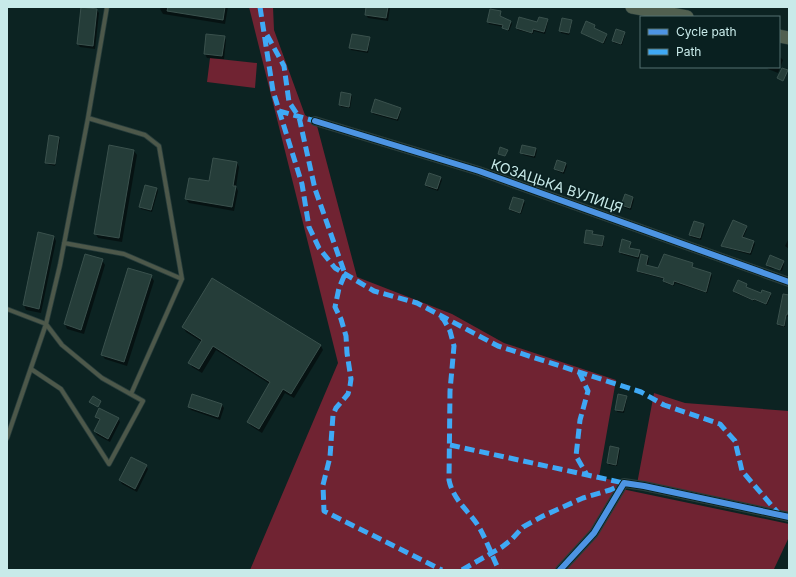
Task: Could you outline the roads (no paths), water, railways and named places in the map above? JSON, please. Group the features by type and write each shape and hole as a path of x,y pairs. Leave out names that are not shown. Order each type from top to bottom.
{"main road":[{"path":"632,7 682,16"}],"street":[{"name":"КОЗАЦЬКА ВУЛИЦЯ","path":"315,121 479,171 789,282"},
{"path":"560,570 594,533 624,483 789,517"}],"lane":[{"path":"7,438 46,324 60,265 88,118 107,7"},
{"path":"88,118 146,135 159,146 182,279 131,394"},
{"path":"64,243 124,254 182,279"},
{"path":"7,309 46,324 62,345 102,378 143,401 110,464 61,389 31,368"}]}
